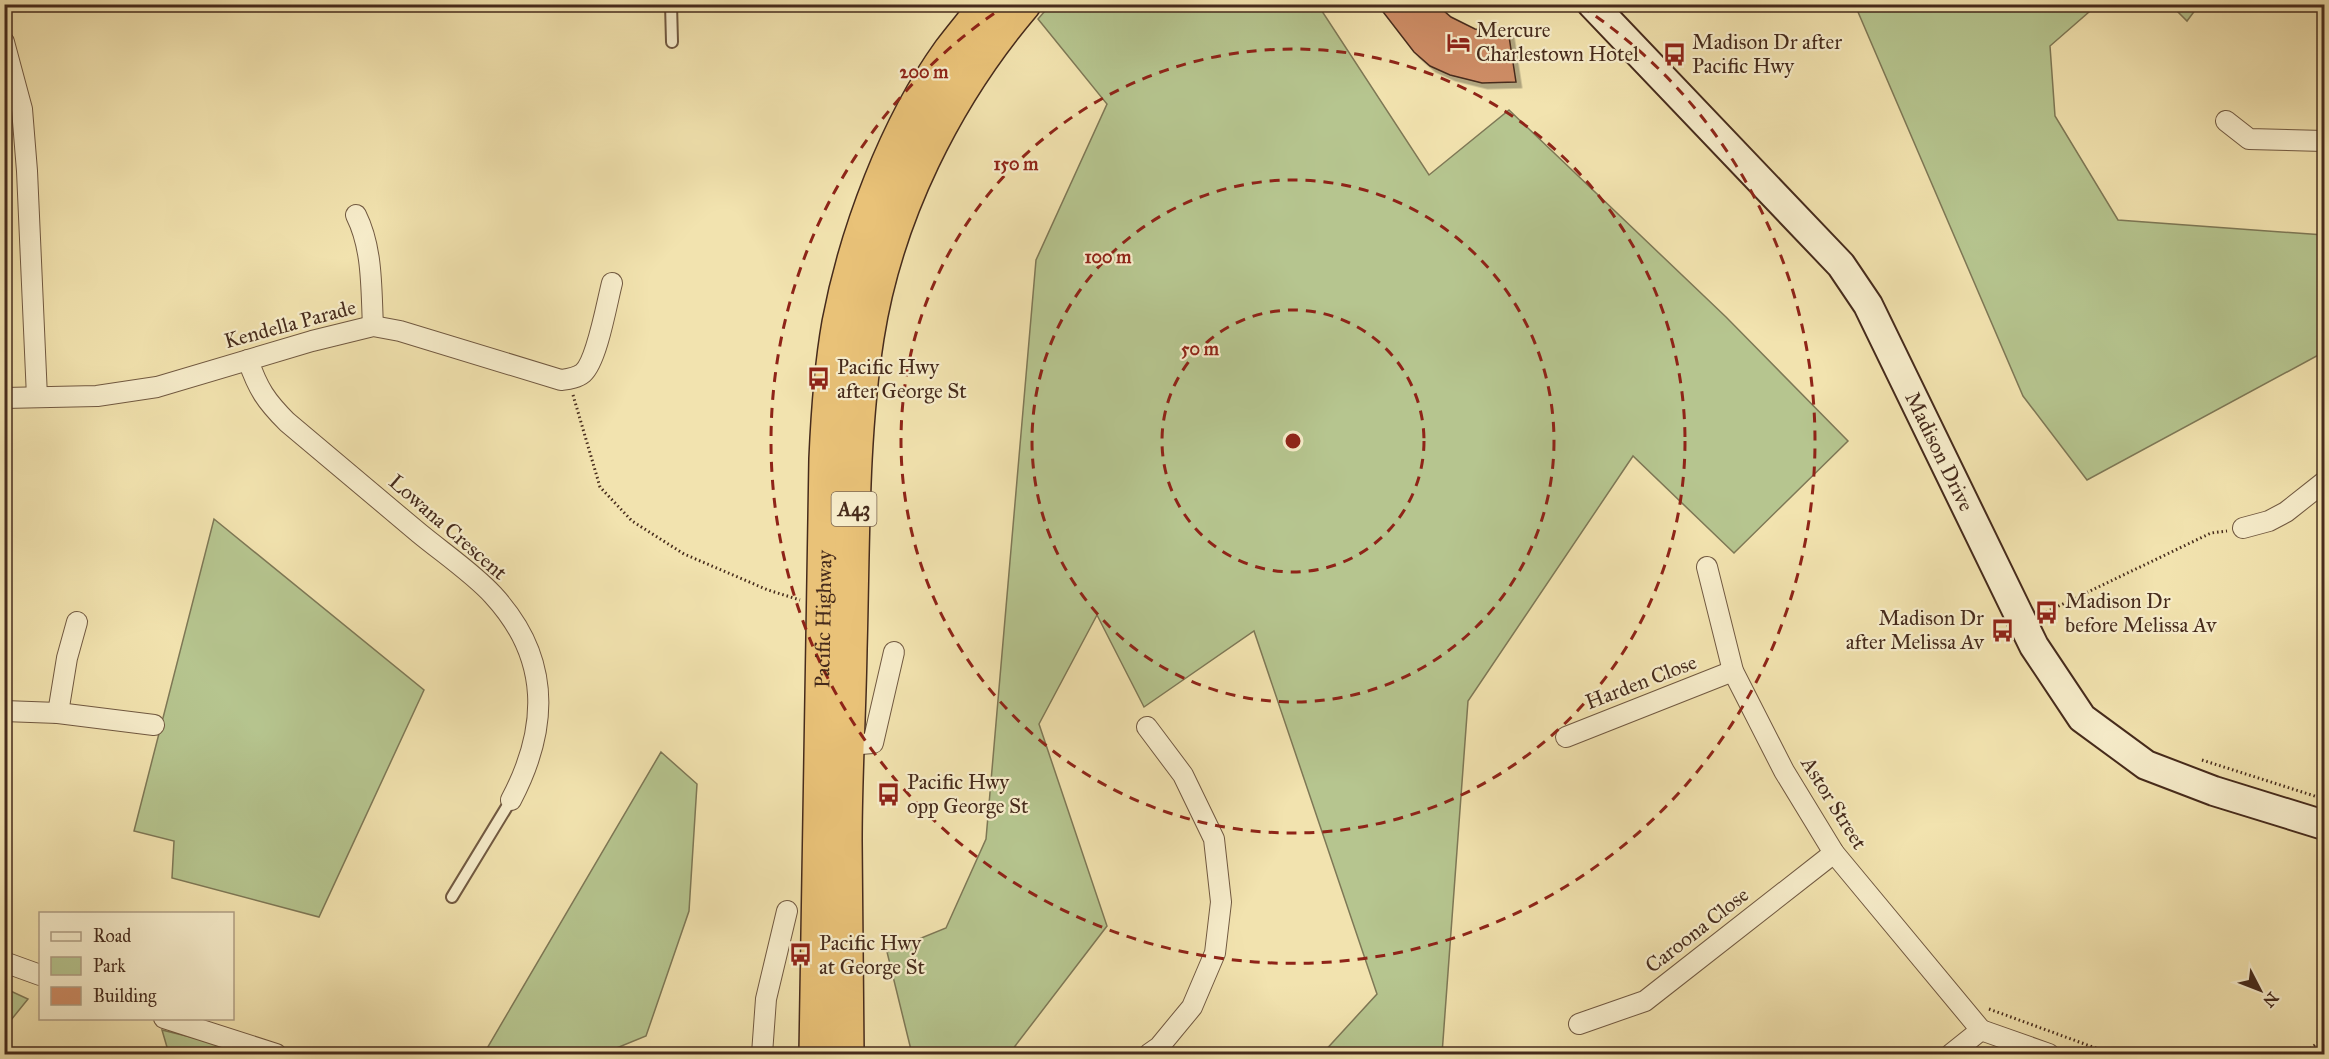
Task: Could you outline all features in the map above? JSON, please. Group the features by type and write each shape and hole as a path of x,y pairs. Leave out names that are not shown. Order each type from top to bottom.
{"highway":[{"name":"Pacific Highway","path":"816,1054 818,806 826,459 830,391 839,323 855,255 879,186 899,140 949,53 987,4"},
{"name":"Pacific Highway","path":"847,1054 845,838 856,436 867,335 890,243 932,142 980,62 1024,4"}],"main road":[{"name":"Madison Drive","path":"1592,4 1841,265 1863,297 2034,646 2082,718 2146,765 2214,791 2325,825"}],"street":[{"path":"4,42 22,109 37,397"},
{"path":"2226,122 2249,139 2325,141"},
{"path":"356,215 364,231 369,252 374,326"},
{"path":"576,376 593,355 612,283"},
{"name":"Kendella Parade","path":"4,398 97,396 158,387 312,341 374,326 400,331 561,380 576,376"},
{"name":"Lowana Crescent","path":"248,360 256,384 269,405 492,595 520,633 532,664 537,686 538,723 528,766 512,800"},
{"path":"2243,528 2270,521 2286,512 2325,482"},
{"name":"Astor Street","path":"1707,567 1733,671 1784,771 1834,853 1981,1030"},
{"path":"58,713 67,658 77,622"},
{"path":"848,745 873,743 894,651"},
{"name":"Harden Close","path":"1566,737 1733,671"},
{"path":"4,711 58,713 154,725"},
{"path":"1147,727 1182,775 1214,839 1221,902 1215,952 1192,1007 1159,1047 1149,1054"},
{"name":"Caroona Close","path":"1579,1024 1645,1001 1834,853"},
{"path":"762,1054 766,999 788,911"},
{"path":"4,962 39,975"},
{"path":"170,1020 276,1054"},
{"path":"1950,1054 1981,1030 2049,1054"}],"lane":[{"path":"671,4 672,42"},
{"path":"452,897 512,800"}],"path":[{"path":"576,376 600,487 632,521 684,555 768,590 824,608"},
{"path":"2062,603 2211,534"},
{"path":"2195,758 2325,799"},
{"path":"1983,1006 2112,1054"},
{"path":"2303,1054 2325,1038"}],"green space":[{"path":"1051,4 1318,5 1429,175 1509,110 1726,317 1848,441 1734,553 1633,456 1468,701 1442,1054 1322,1054 1377,994 1254,631 1144,707 1097,615 1039,724 1107,926 1009,1054 912,1054 887,952 946,928 986,839 1036,260 1107,104 1038,19"},
{"path":"1855,5 2097,5 2050,46 2055,116 2118,220 2324,235 2324,352 2087,480 2023,396"},
{"path":"2171,5 2199,5 2187,21"},
{"path":"214,519 424,690 319,917 172,878 174,841 134,831"},
{"path":"661,752 697,784 689,911 646,1036 602,1054 497,1054 486,1050"},
{"path":"4,988 28,999 11,1020 5,1021"},
{"path":"162,1030 259,1054 169,1054"}],"building":[{"name":"Mercure Charlestown Hotel","path":"1377,4 1436,4 1451,17 1475,29 1497,33 1508,30 1516,82 1482,83 1450,75 1430,66 1414,52"}],"place":[{"name":"Mercure Charlestown Hotel","path":"1458,42"},
{"name":"Madison Dr after Pacific Hwy","path":"1674,54"},
{"name":"Pacific Hwy after George St","path":"819,379"},
{"name":"Madison Dr before Melissa Av","path":"2047,613"},
{"name":"Madison Dr after Melissa Av","path":"2002,630"},
{"name":"Pacific Hwy opp George St","path":"889,794"},
{"name":"Pacific Hwy at George St","path":"801,955"}]}
